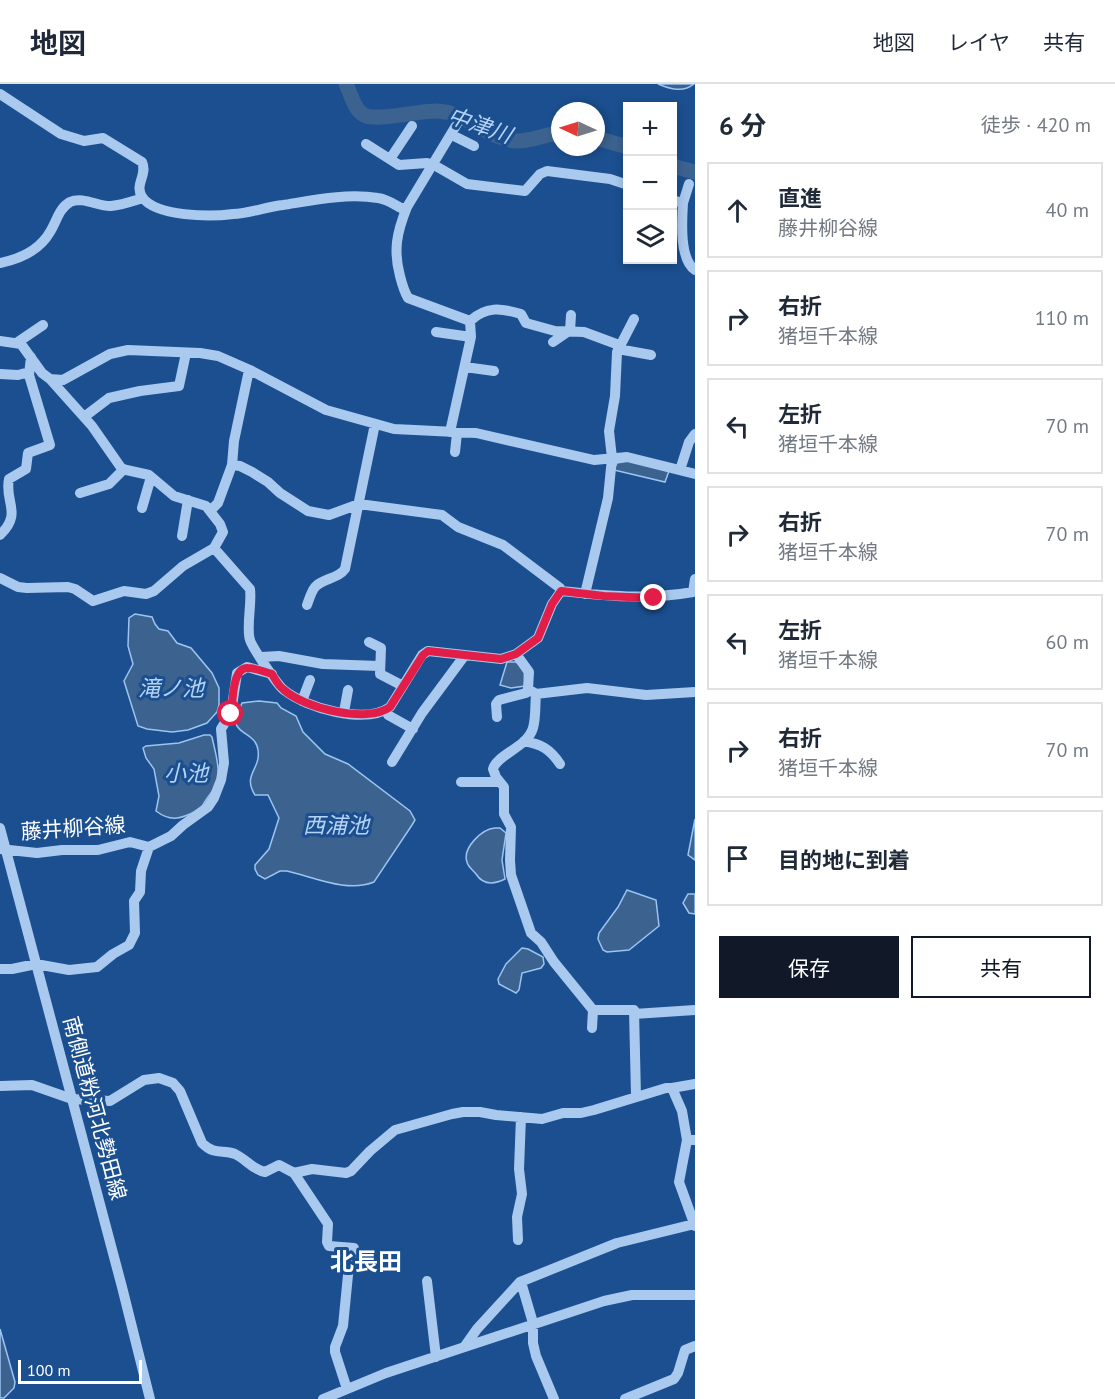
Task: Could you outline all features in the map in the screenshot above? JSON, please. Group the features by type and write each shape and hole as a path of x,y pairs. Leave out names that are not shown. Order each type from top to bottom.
{"street":[{"path":"0,94 61,134 84,141 103,138 142,162 144,170 139,186 143,198 165,211 216,215 235,214 280,205 361,196 381,198 403,209 407,207"},
{"path":"463,114 407,207 395,259 405,293 413,301 470,321"},
{"path":"390,159 412,126"},
{"path":"453,133 474,146"},
{"path":"366,144 399,165 434,165 467,184 525,190 540,174 547,171 610,179 623,184"},
{"path":"689,184 678,201 684,247 690,267 695,270"},
{"path":"0,263 21,259 37,246 49,234 63,208 70,202 109,206 143,198"},
{"path":"677,245 684,247"},
{"path":"470,321 484,310 519,313 526,323 555,331 584,332 619,347 651,355"},
{"path":"553,342 569,331 571,315"},
{"path":"585,594 608,498 612,458 609,431 615,396 619,347 634,319"},
{"path":"455,452 453,433 471,337 470,321"},
{"path":"0,341 18,342 43,325"},
{"path":"436,332 471,337"},
{"path":"0,578 18,587 68,587 93,601 124,591 146,594 154,591 183,566 214,548 223,532 220,524 206,506 174,496 151,477 124,469 84,417 42,373 18,342"},
{"path":"50,379 63,380 97,360 128,350 218,356 326,410 394,429 476,433 594,460 627,457 695,474"},
{"path":"84,417 109,398 179,386 186,353"},
{"path":"0,535 6,530 12,518 13,508 6,478 26,469 28,453 51,445 29,372 31,357"},
{"path":"465,367 494,371"},
{"path":"210,511 218,503 232,465 234,441 249,370"},
{"path":"0,374 18,375 29,372"},
{"path":"307,605 314,588 343,573 345,569 375,423"},
{"path":"681,470 689,442 695,434"},
{"path":"232,465 252,472 308,511 329,515 357,505 442,515 458,527 503,545 561,591 654,598 694,592 695,579"},
{"path":"80,493 109,484 124,469"},
{"path":"142,508 151,477"},
{"path":"182,536 188,500"},
{"path":"214,548 250,589 250,640 282,688 312,706 344,712 372,714 385,711 390,707 425,652 432,650 501,659 516,654 538,638 552,604 561,591"},
{"path":"369,642 381,648 380,674 403,686"},
{"path":"516,654 529,672 533,729 524,741 494,765 494,773 504,787 504,814 511,827 511,875 531,933 541,942 554,962 593,1010 592,1028"},
{"path":"393,762 412,729 465,655"},
{"path":"261,657 279,656 323,664 380,666"},
{"name":"藤井柳谷線","path":"3,850 37,853 98,850 130,842 148,847 171,836 208,807 221,780 224,763 221,729 231,714 237,673 247,667 272,674"},
{"path":"302,701 310,680"},
{"path":"497,717 496,704 499,700 532,691 587,688 646,695 695,692"},
{"path":"344,712 348,690"},
{"path":"388,715 412,729"},
{"path":"524,741 545,747 553,753 560,764"},
{"path":"462,782 500,782"},
{"name":"南側道粉河北勢田線","path":"0,828 3,850 36,964 150,1399"},
{"path":"0,969 36,964 69,970 97,967 129,945 133,939 135,921 129,900 140,892 141,871 148,847"},
{"path":"593,1010 634,1010 636,1096"},
{"path":"634,1014 695,1010"},
{"path":"0,1086 32,1085 72,1099 110,1101 144,1080 159,1078 166,1080 180,1091 202,1143 206,1147 216,1153 234,1154 260,1171 265,1172 279,1165 294,1173 328,1224 327,1242 329,1246 354,1248 348,1275 343,1326 335,1347 347,1389"},
{"path":"294,1173 318,1169 346,1173 395,1130 452,1114 480,1112 542,1119 563,1113 581,1113 666,1088 695,1084"},
{"path":"464,1347 477,1329 521,1282 617,1243 694,1225 679,1182 691,1140 672,1088"},
{"path":"518,1240 517,1218 522,1194 519,1169 521,1117"},
{"path":"427,1281 436,1357"},
{"path":"521,1282 532,1323 536,1356 554,1399"},
{"path":"323,1399 386,1373 604,1301 632,1295 695,1294"},
{"path":"625,1399 674,1379 685,1350 695,1346"}],"water":[{"path":"658,84 694,84 690,87 672,89"},
{"path":"628,461 669,471 665,482 614,470 617,463"},
{"name":"滝ノ池","path":"135,614 152,617 159,629 168,631 177,643 191,648 212,673 219,688 219,705 217,712 207,723 188,730 172,732 138,726 124,681 133,664 128,646 129,618"},
{"path":"507,662 516,662 524,667 525,686 511,688 500,685"},
{"name":"西浦池","path":"259,701 277,703 281,708 296,716 303,732 325,754 348,764 410,811 415,820 374,882 364,885 342,885 287,871 280,871 265,879 258,875 255,865 269,849 279,818 268,795 255,795 250,782 257,763 257,745 237,726 235,721 242,703"},
{"name":"小池","path":"204,735 212,737 216,756 218,777 214,789 201,809 189,815 173,818 162,815 156,811 159,796 154,769 146,758 143,748 179,743"},
{"path":"695,819 695,860 688,855"},
{"path":"500,828 506,833 502,860 505,879 489,883 482,880 469,867 466,857 474,840 484,832"},
{"path":"627,890 656,900 659,926 629,950 607,952 603,950 598,939 599,933"},
{"path":"688,894 695,894 695,914 689,913 683,903"},
{"path":"522,948 543,957 544,964 541,968 522,973 519,990 516,993 499,984 498,979 506,964"},
{"path":"0,1329 15,1382 14,1388 4,1398 0,1398"}],"waterway":[{"name":"中津川","path":"346,84 358,109 370,117 388,117 429,111 448,112 505,139 526,140 551,135"},
{"name":"中津川","path":"605,141 623,146"},
{"name":"中津川","path":"677,167 695,172"}],"district":[{"name":"北長田","path":"366,1261"}],"route":[{"path":"231,714 235,678 241,669 247,667 272,674 282,688 312,706 354,713 379,713 390,707 425,652 432,650 501,659 516,654 538,638 552,604 561,591 654,598"}]}
